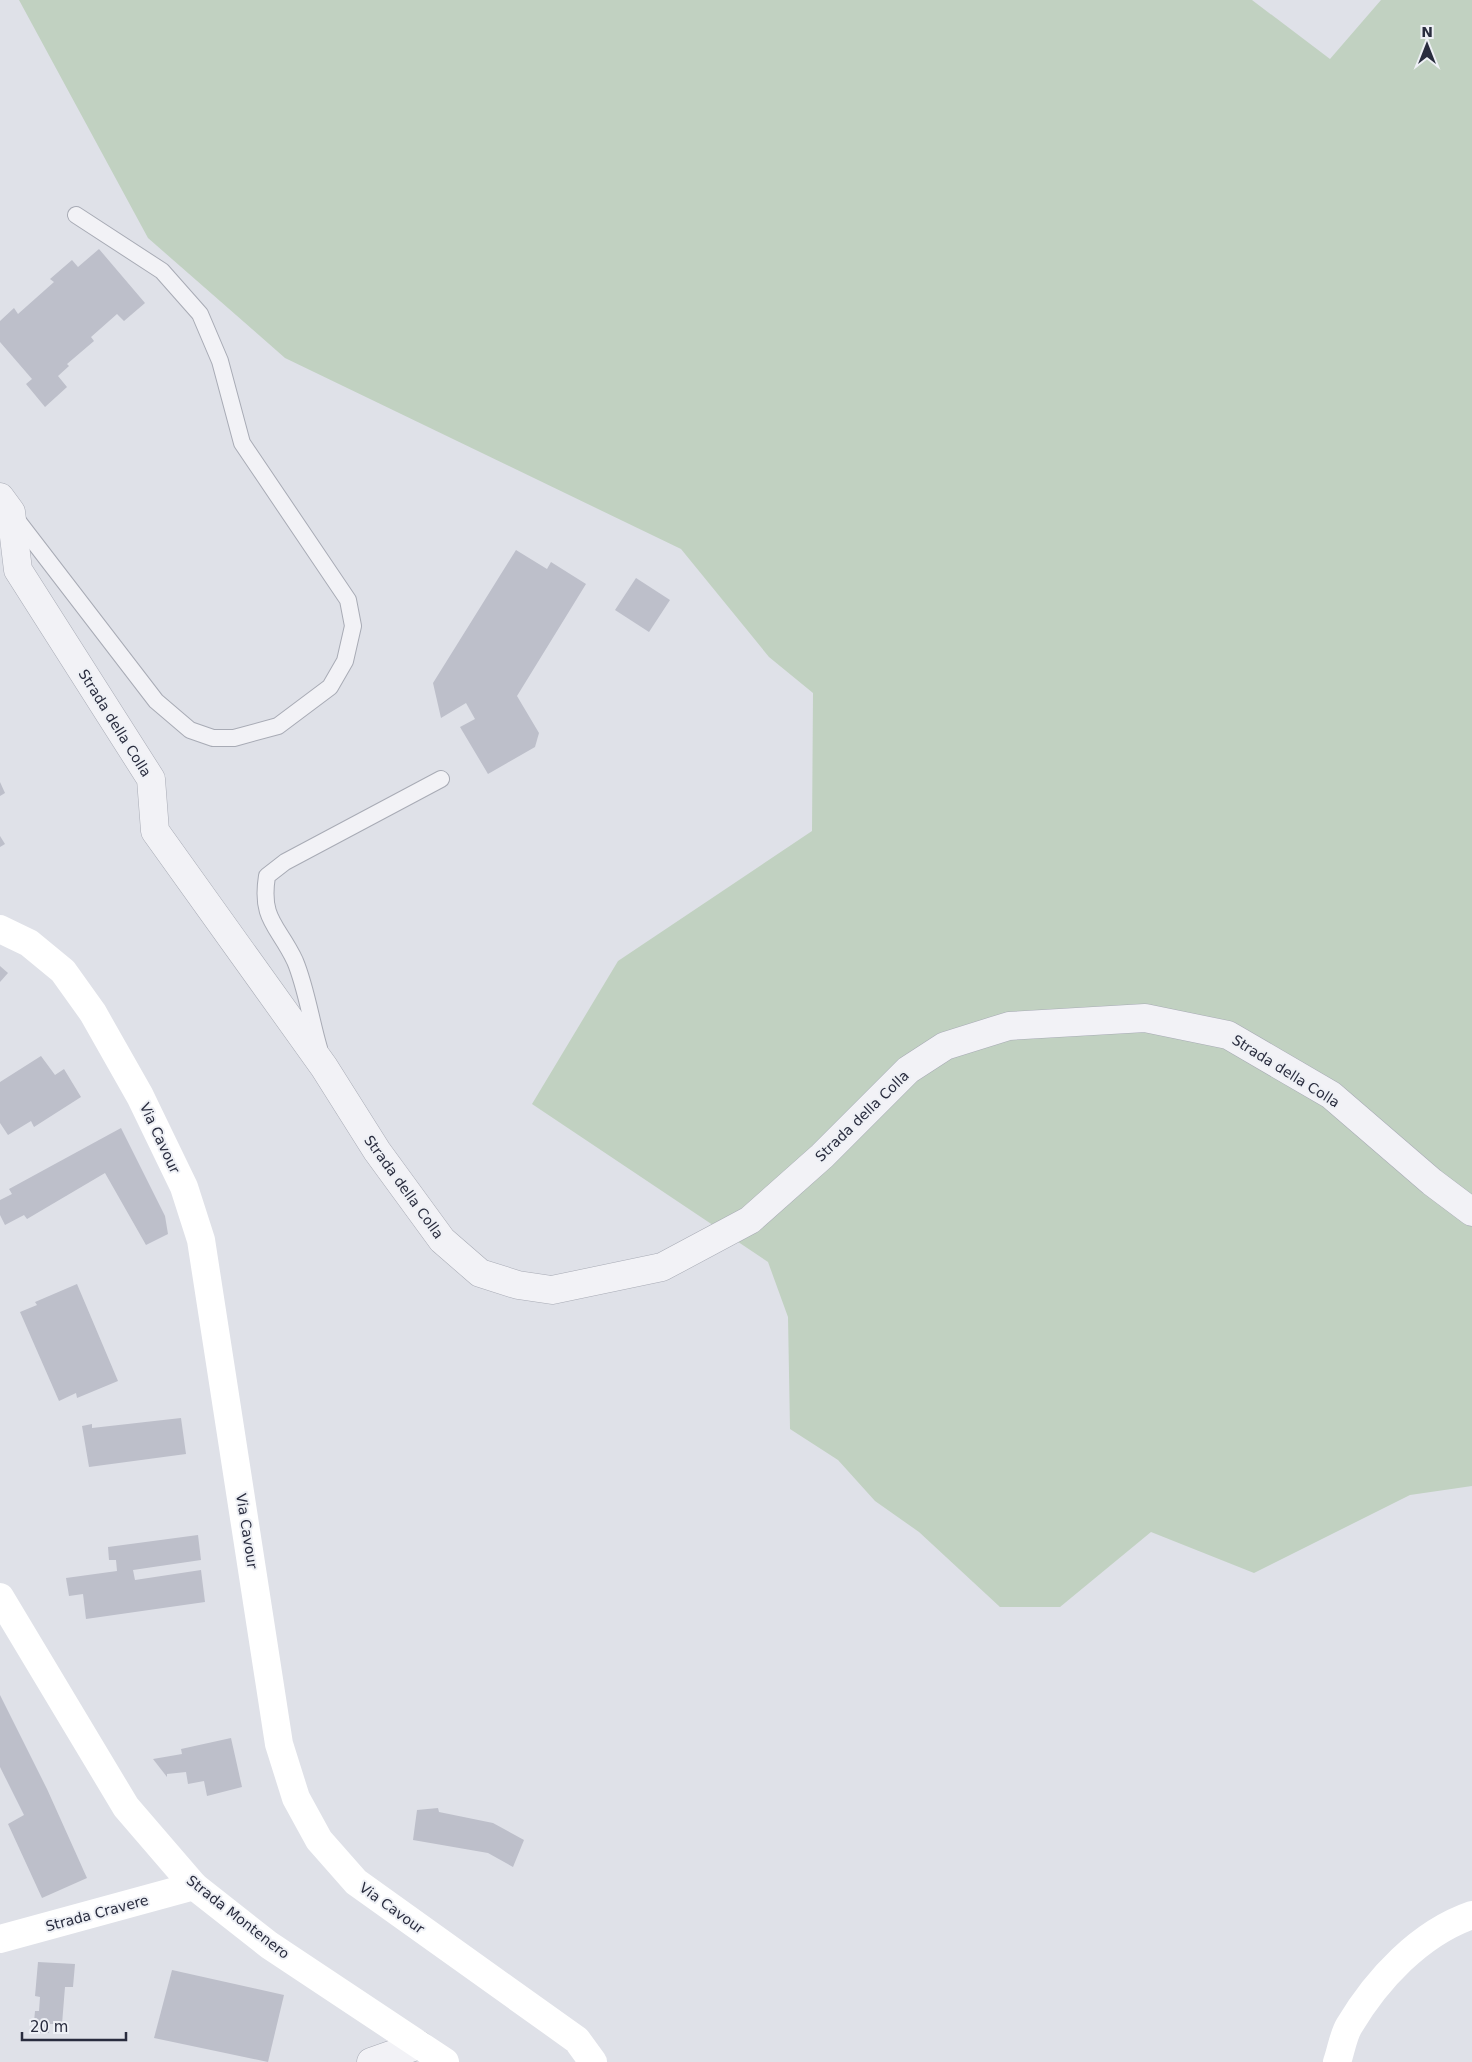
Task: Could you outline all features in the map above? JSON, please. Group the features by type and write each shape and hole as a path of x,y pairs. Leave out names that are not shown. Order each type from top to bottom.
{"street":[{"name":"Strada della Colla","path":"5,505 18,570 151,779 156,831 324,1067 377,1151 442,1240 480,1273 518,1285 552,1290 662,1268 750,1220 822,1156 908,1070 944,1046 1009,1026 1145,1018 1228,1035 1331,1095 1432,1182 1472,1212"},
{"name":"Via Cavour","path":"0,929 29,943 63,971 93,1013 140,1096 184,1187 201,1240 279,1744 296,1798 319,1840 356,1882 577,2040 593,2062"},
{"name":"Strada Montenero","path":"0,1598 126,1807 194,1886 269,1945 445,2062"},
{"name":"Strada Cravere","path":"0,1939 194,1886"},
{"path":"1337,2062 1348,2027 1384,1978 1419,1944 1472,1915"},
{"path":"371,2062 419,2045"}],"lane":[{"path":"5,505 156,701 190,730 213,738 234,738 278,726 330,687 345,661 352,626 348,600 242,443 220,361 200,314 162,271 76,215"},
{"name":"Strada della Colla","path":"324,1067 295,962 269,918 264,897 267,876 285,862 441,779"}],"green space":[{"path":"19,0 1252,0 1330,59 1381,0 1472,0 1472,1486 1410,1495 1254,1573 1151,1532 1060,1607 1000,1607 919,1532 875,1501 838,1460 790,1429 788,1317 768,1262 532,1104 618,961 812,831 813,693 769,657 681,549 285,358 148,238"}],"building":[{"path":"99,249 145,303 124,321 117,314 91,337 94,341 67,364 69,366 58,376 67,387 45,407 26,384 32,379 0,342 0,321 14,308 18,314 54,282 50,279 72,260 78,267"},
{"path":"516,550 547,569 551,562 586,584 517,696 539,733 535,747 488,774 460,727 475,719 466,703 441,718 433,683"},
{"path":"636,578 670,600 649,632 615,610"},
{"path":"0,782 5,793 0,796"},
{"path":"0,836 5,844 0,847"},
{"path":"0,966 8,973 0,982"},
{"path":"41,1056 55,1075 64,1069 81,1097 34,1127 31,1121 8,1135 0,1123 0,1082"},
{"path":"121,1128 165,1216 168,1234 146,1245 105,1173 27,1219 24,1215 5,1225 0,1215 0,1200 12,1194 9,1189"},
{"path":"77,1284 118,1381 77,1398 76,1393 59,1401 20,1312 37,1305 35,1302"},
{"path":"181,1418 186,1454 89,1467 82,1426 92,1424 92,1428"},
{"path":"198,1535 201,1560 133,1570 135,1580 201,1570 205,1602 86,1619 83,1594 69,1596 66,1578 117,1571 116,1560 109,1560 108,1547"},
{"path":"0,1695 47,1789 87,1878 42,1898 8,1824 24,1815 0,1767"},
{"path":"231,1738 242,1787 207,1796 204,1781 188,1784 186,1772 167,1774 167,1777 153,1759 182,1754 181,1749"},
{"path":"438,1808 439,1812 493,1823 524,1840 513,1867 488,1853 413,1840 417,1810"},
{"path":"38,1962 75,1964 73,1987 65,1987 62,2024 50,2024 49,2033 33,2033 35,2011 39,2011 40,1997 35,1996"},
{"path":"172,1970 284,1995 268,2062 154,2038"}]}
